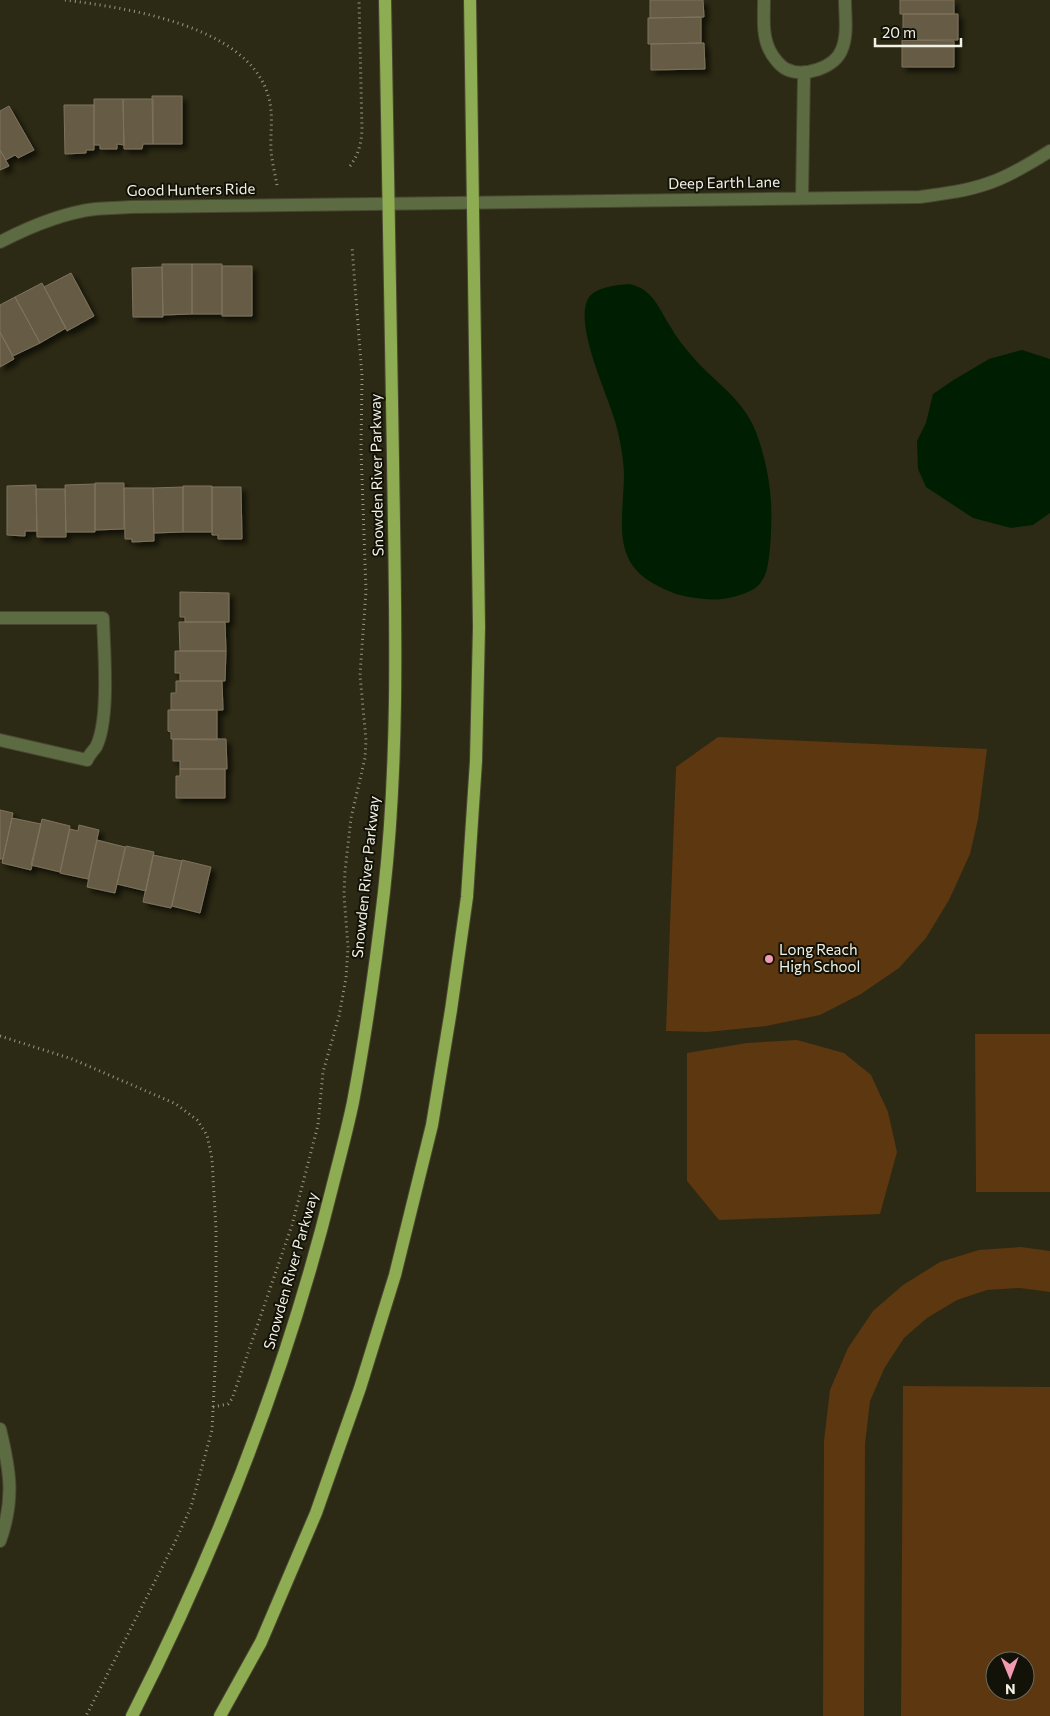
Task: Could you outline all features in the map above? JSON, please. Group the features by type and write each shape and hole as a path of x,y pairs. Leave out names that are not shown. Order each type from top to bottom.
{"main road":[{"name":"Snowden River Parkway","path":"132,1716 168,1646 189,1598 235,1486 276,1377 316,1251 352,1105 370,995 384,890 394,756 396,619 386,0"},
{"path":"220,1716 261,1642 316,1513 360,1388 394,1275 432,1125 451,1010 467,897 476,761 479,627 470,0"}],"street":[{"path":"764,0 764,34 769,50 786,69 804,72 820,69 834,62 842,50 846,33 845,0"},
{"path":"802,198 804,72"},
{"name":"Deep Earth Lane","path":"388,205 920,197 955,192 989,184 1026,166 1050,151"},
{"name":"Good Hunters Ride","path":"0,242 19,232 60,217 94,209 130,207 388,205"},
{"path":"0,618 103,618 104,698 102,726 96,746 86,760 0,740"},
{"path":"0,1429 9,1463 10,1496 0,1541"}],"path":[{"path":"65,0 116,7 163,18 200,31 228,46 248,62 261,78 272,110 271,152 282,205"},
{"path":"350,166 357,157 362,137 359,0"},
{"path":"213,1407 228,1404 232,1399 292,1225 306,1164 318,1124 324,1072 339,1016 346,978 348,947 344,895 345,871 351,818 365,758 366,740 360,675 366,591 361,449 362,376 352,247"},
{"path":"0,1036 72,1059 176,1104 197,1120 207,1135 212,1159 216,1229 216,1348 212,1430 191,1507 86,1716"}],"shaded area":[{"path":"629,284 637,286 649,294 683,345 739,404 756,431 765,461 770,493 770,550 763,580 752,590 743,594 734,597 710,599 693,598 673,593 642,576 632,565 626,552 622,522 624,473 621,447 615,421 588,342 585,311 588,299 595,292 606,287"},
{"path":"1022,350 1050,359 1050,513 1033,525 1011,528 973,518 926,487 918,469 917,441 926,423 933,394 989,359"},
{"path":"718,737 987,749 978,819 970,854 949,900 926,938 899,968 861,994 820,1015 766,1026 707,1032 666,1031 676,767"},
{"path":"975,1034 1050,1034 1050,1192 976,1192"},
{"path":"797,1040 844,1053 871,1075 888,1112 897,1152 880,1214 719,1220 687,1181 687,1053 747,1043"},
{"path":"1021,1247 1050,1251 1050,1292 1020,1288 987,1290 957,1300 927,1318 904,1338 885,1367 870,1401 865,1444 864,1716 823,1716 824,1441 830,1390 848,1348 873,1311 903,1285 940,1262 979,1250"},
{"path":"903,1386 1050,1387 1050,1716 901,1716"}],"building":[{"path":"650,0 703,0 704,17 650,18"},
{"path":"900,0 954,0 954,14 900,14"},
{"path":"903,14 958,14 958,40 903,40"},
{"path":"701,17 701,43 648,44 648,18"},
{"path":"902,40 954,41 954,67 902,67"},
{"path":"704,43 705,69 651,70 651,44"},
{"path":"152,96 182,96 182,144 153,144"},
{"path":"94,99 123,99 124,145 117,144 117,149 100,149 100,145 94,145"},
{"path":"123,99 153,99 153,144 143,144 142,149 124,149"},
{"path":"64,105 94,105 94,150 86,150 86,153 65,154"},
{"path":"9,106 34,150 18,158 15,155 6,160 0,150 0,111"},
{"path":"0,150 9,166 0,170"},
{"path":"162,264 192,264 192,314 163,315"},
{"path":"192,264 222,264 222,314 192,314"},
{"path":"222,266 252,266 252,316 222,316"},
{"path":"162,267 163,317 133,317 132,268"},
{"path":"71,273 94,316 67,331 44,287"},
{"path":"42,283 66,328 40,343 15,297"},
{"path":"15,297 40,343 13,356 0,332 0,305"},
{"path":"0,332 14,359 0,367"},
{"path":"95,483 124,483 124,529 95,530"},
{"path":"95,484 95,532 66,532 65,485"},
{"path":"36,485 37,531 25,531 25,536 7,535 7,486"},
{"path":"183,486 212,486 212,532 183,532"},
{"path":"183,487 183,532 154,533 153,488"},
{"path":"212,487 241,487 242,539 218,539 218,535 212,535"},
{"path":"124,488 153,488 154,541 132,542 132,539 125,539"},
{"path":"36,489 65,489 66,537 37,537"},
{"path":"180,592 229,593 229,622 185,622 185,617 180,617"},
{"path":"179,622 225,622 226,651 180,651"},
{"path":"175,651 226,651 225,681 180,681 180,673 175,673"},
{"path":"176,681 222,681 223,710 171,710 171,693 176,693"},
{"path":"168,710 217,710 217,740 171,739 171,732 168,731"},
{"path":"173,739 226,739 227,769 180,769 180,761 173,761"},
{"path":"180,769 225,769 225,798 176,798 176,776 180,776"},
{"path":"0,810 13,813 3,859 0,859"},
{"path":"12,818 41,824 31,870 2,863"},
{"path":"42,819 70,826 60,872 31,865"},
{"path":"79,825 99,830 88,879 60,873 70,829 78,831"},
{"path":"97,840 125,847 115,893 87,887"},
{"path":"126,846 154,852 146,891 117,884"},
{"path":"153,855 182,861 171,908 143,902"},
{"path":"182,860 211,867 200,913 172,906"}],"place":[{"name":"Long Reach High School","path":"769,959"}]}
